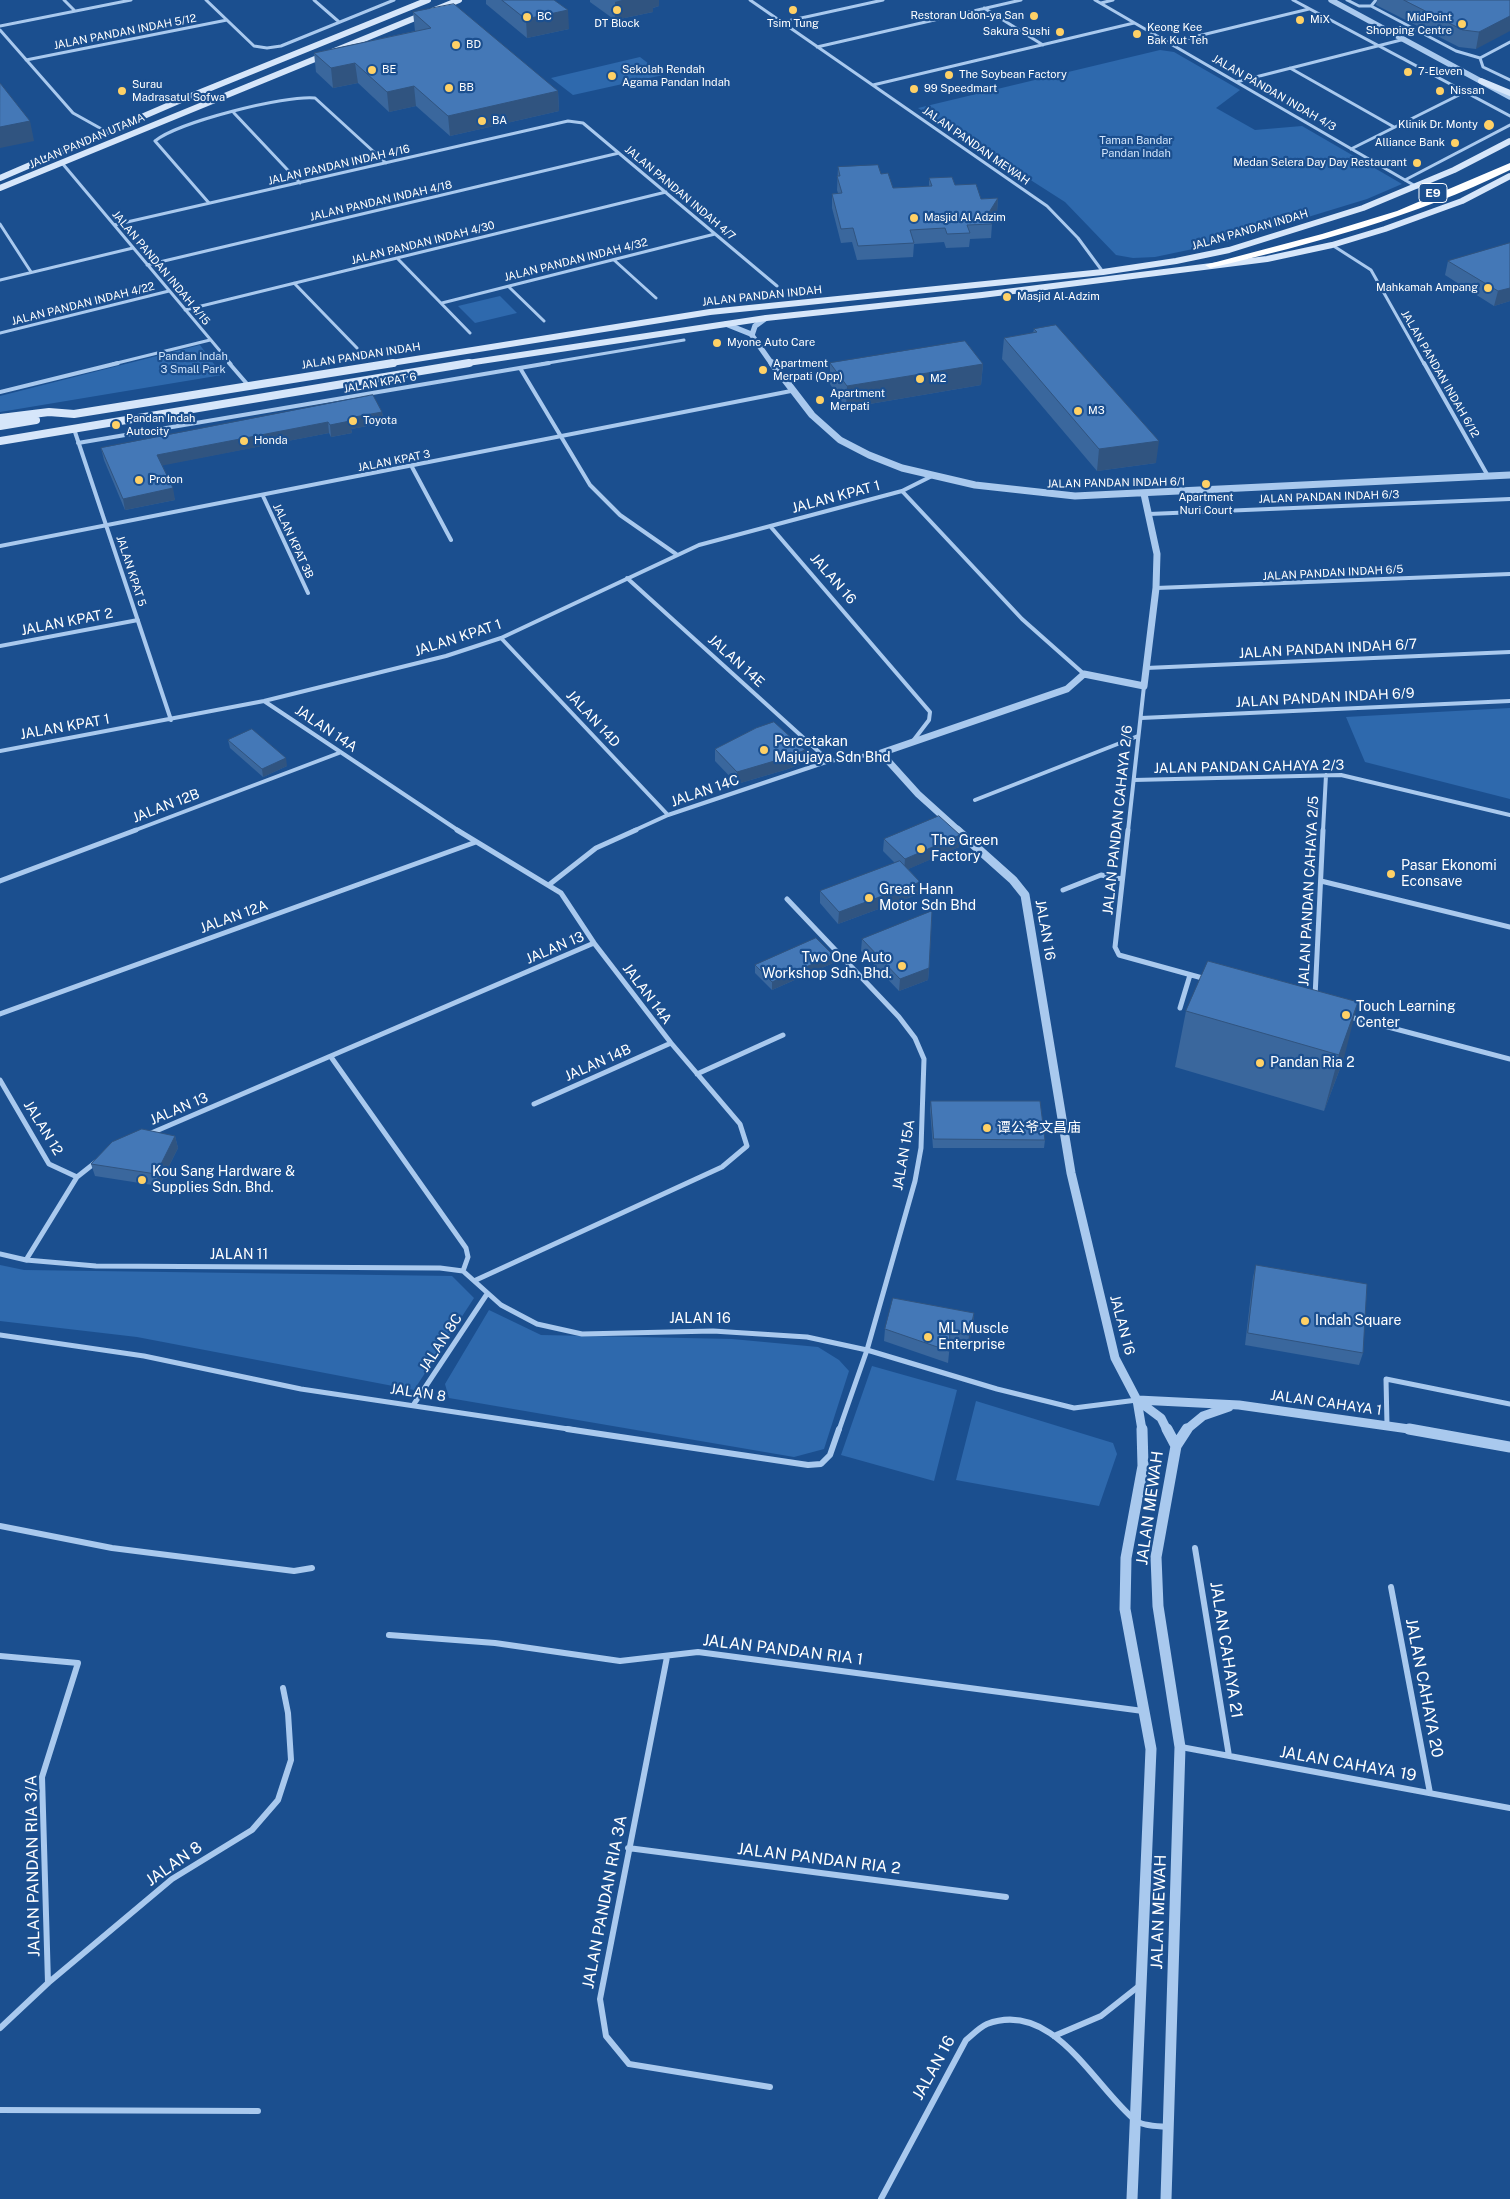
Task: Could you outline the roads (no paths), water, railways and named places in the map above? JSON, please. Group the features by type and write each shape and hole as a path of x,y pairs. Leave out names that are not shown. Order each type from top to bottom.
{"highway":[{"name":"E9","path":"1229,250 1260,246 1352,222 1452,185 1510,155"},
{"name":"E9","path":"1210,266 1305,243 1367,226 1418,209 1510,166"}],"main road":[{"name":"JALAN PANDAN UTAMA","path":"0,178 428,0"},
{"name":"JALAN PANDAN UTAMA","path":"0,188 459,0"},
{"path":"1481,80 1510,95"},
{"path":"56,155 72,155 130,131 154,124"},
{"name":"JALAN PANDAN INDAH","path":"0,418 49,412 74,414 710,312 1103,272 1176,261 1229,250 1362,208 1417,187 1510,141"},
{"path":"1500,146 1510,145"},
{"name":"JALAN PANDAN INDAH","path":"0,441 376,377 766,318 982,295 1267,259 1332,245 1462,201 1510,176"},
{"path":"0,426 74,414"}],"street":[{"path":"64,0 74,11"},
{"path":"0,26 131,0"},
{"path":"206,0 254,46 267,48 281,46 338,21 394,0"},
{"path":"314,0 338,21"},
{"name":"JALAN PANDAN MEWAH","path":"750,0 1047,206 1078,238 1103,272"},
{"path":"783,22 883,0"},
{"path":"817,47 1021,0"},
{"name":"JALAN PANDAN INDAH 4/3","path":"1095,0 1417,187"},
{"path":"1100,3 1113,0"},
{"path":"1293,0 1510,116"},
{"path":"1331,0 1481,80"},
{"path":"1347,0 1352,4"},
{"path":"1371,6 1376,0"},
{"path":"1342,6 1352,4 1371,6 1456,51 1480,58 1510,42"},
{"path":"984,8 1043,45"},
{"path":"1169,43 1310,9"},
{"name":"JALAN PANDAN INDAH 5/12","path":"26,60 227,20"},
{"path":"872,85 1135,23"},
{"path":"0,30 73,113 107,132"},
{"path":"1236,82 1405,39"},
{"path":"1480,58 1483,67 1510,80"},
{"path":"1290,68 1394,127"},
{"path":"1351,148 1465,92"},
{"path":"209,203 155,141 158,135 184,124 304,97 319,101 386,163"},
{"path":"234,113 300,182"},
{"name":"JALAN PANDAN INDAH 4/16","path":"114,225 568,121"},
{"name":"JALAN PANDAN INDAH 4/7","path":"568,121 583,123 777,286"},
{"path":"1405,180 1510,125"},
{"name":"JALAN PANDAN INDAH 4/18","path":"147,265 619,153"},
{"name":"JALAN PANDAN INDAH 4/15","path":"62,163 248,385"},
{"name":"JALAN PANDAN INDAH 4/30","path":"185,310 666,192"},
{"path":"0,224 31,272"},
{"name":"JALAN PANDAN INDAH 4/32","path":"442,304 715,234"},
{"name":"JALAN PANDAN INDAH 6/12","path":"1332,245 1371,270 1488,476"},
{"path":"0,280 133,248"},
{"path":"397,258 470,334"},
{"path":"614,260 656,298"},
{"path":"294,284 357,348"},
{"path":"508,286 544,321"},
{"name":"JALAN PANDAN INDAH 4/22","path":"0,333 170,292"},
{"path":"726,324 752,334 755,326 766,318"},
{"name":"JALAN PANDAN INDAH 6/1","path":"752,334 791,391 818,422 840,441 886,462 932,476 1033,494 1074,496 1510,475"},
{"path":"0,392 210,340"},
{"name":"JALAN KPAT 6","path":"78,443 684,340"},
{"path":"520,368 590,485 626,521 676,554"},
{"name":"JALAN KPAT 3","path":"0,546 412,467 791,391"},
{"name":"JALAN KPAT 5","path":"74,428 171,720"},
{"path":"412,467 451,540"},
{"name":"JALAN KPAT 1","path":"0,751 264,701 446,656 501,638 676,554 699,545 902,491 932,476"},
{"path":"902,491 1022,619 1084,674 1144,686 1156,588 1157,554 1144,494"},
{"name":"JALAN KPAT 3B","path":"263,496 308,593"},
{"name":"JALAN PANDAN INDAH 6/3","path":"1149,514 1510,499"},
{"name":"JALAN 16","path":"770,526 930,712 930,720 911,743"},
{"name":"JALAN PANDAN INDAH 6/5","path":"1156,588 1510,574"},
{"name":"JALAN 14E","path":"627,578 829,761"},
{"name":"JALAN KPAT 2","path":"0,646 138,620"},
{"name":"JALAN 14D","path":"501,638 668,816"},
{"name":"JALAN PANDAN INDAH 6/7","path":"1146,668 1510,652"},
{"path":"881,753 1067,689 1084,674"},
{"name":"JALAN PANDAN CAHAYA 2/6","path":"1144,686 1116,947 1119,955 1190,975"},
{"name":"JALAN 14A","path":"264,701 339,753 476,842 550,884 566,899 594,944 670,1043 740,1124 747,1146 722,1168 476,1280"},
{"name":"JALAN PANDAN INDAH 6/9","path":"1141,718 1510,701"},
{"path":"975,800 1138,736"},
{"name":"JALAN 12B","path":"0,881 339,753"},
{"name":"JALAN 16","path":"476,1280 487,1294 501,1305 537,1324 582,1334 714,1331 807,1337 867,1350 997,1389 1074,1408 1138,1400 1115,1358 1071,1172 1025,895 1013,880 918,794 881,753"},
{"name":"JALAN 14C","path":"550,884 596,848 668,816 829,761 881,753"},
{"name":"JALAN PANDAN CAHAYA 2/5","path":"1315,1000 1326,775"},
{"name":"JALAN PANDAN CAHAYA 2/3","path":"1134,780 1340,775 1510,815"},
{"name":"JALAN 12A","path":"0,1014 476,842"},
{"path":"1062,890 1101,876 1122,879"},
{"path":"1321,881 1510,927"},
{"name":"JALAN 15A","path":"787,899 900,1017 916,1038 924,1059 922,1148 915,1181 867,1350 830,1455"},
{"name":"JALAN 13","path":"145,1136 594,944"},
{"path":"1180,1008 1190,975 1212,980"},
{"path":"1342,1015 1510,1059"},
{"path":"697,1074 783,1035"},
{"name":"JALAN 14B","path":"534,1104 670,1043"},
{"path":"331,1057 466,1248 468,1257 463,1271"},
{"name":"JALAN 12","path":"0,1080 49,1164 77,1178"},
{"path":"26,1260 77,1178 103,1156"},
{"name":"JALAN 11","path":"0,1254 26,1260 96,1266 440,1268 463,1271 476,1280"},
{"name":"JALAN 8C","path":"414,1404 487,1294"},
{"name":"JALAN 8","path":"0,1335 144,1356 301,1388 808,1466 821,1464 830,1455"},
{"path":"1387,1425 1386,1379 1510,1404"},
{"name":"JALAN CAHAYA 1","path":"1138,1400 1239,1405 1387,1425 1510,1447"},
{"name":"JALAN MEWAH","path":"1138,1400 1161,1418 1176,1446 1172,1478 1156,1557 1158,1606 1180,1747 1166,2199"},
{"name":"JALAN MEWAH","path":"1132,2199 1151,1749 1125,1609 1126,1558 1143,1466 1142,1428 1138,1400"},
{"path":"1176,1446 1185,1428 1200,1416 1239,1405"},
{"path":"0,1526 112,1548 294,1571 312,1568"},
{"name":"JALAN CAHAYA 21","path":"1195,1548 1229,1756"},
{"name":"JALAN CAHAYA 20","path":"1390,1587 1430,1793"},
{"name":"JALAN PANDAN RIA 1","path":"389,1635 495,1643 620,1662 698,1652 1144,1711"},
{"name":"JALAN PANDAN RIA 3/A","path":"0,1656 78,1663 42,1777 48,1983"},
{"name":"JALAN PANDAN RIA 3A","path":"667,1657 628,1848 600,1999 606,2036 629,2064 770,2087"},
{"name":"JALAN 8","path":"0,2028 48,1983 172,1879 252,1830 278,1800 291,1760 288,1713 283,1688"},
{"name":"JALAN CAHAYA 19","path":"1180,1747 1510,1808"},
{"name":"JALAN PANDAN RIA 2","path":"628,1848 1006,1897"},
{"path":"1054,2036 1101,2016 1141,1985"},
{"name":"JALAN 16","path":"881,2199 966,2040 986,2024 1010,2019 1032,2023 1054,2036 1083,2062 1136,2122"},
{"path":"0,2110 258,2111"},
{"path":"1136,2122 1169,2127"}],"place":[{"name":"DT Block","path":"617,10"},
{"name":"Tsim Tung","path":"793,10"},
{"name":"Restoran Udon-ya San","path":"1034,16"},
{"name":"BC","path":"527,17"},
{"name":"MiX","path":"1300,20"},
{"name":"MidPoint Shopping Centre","path":"1462,24"},
{"name":"Sakura Sushi","path":"1060,32"},
{"name":"Keong Kee Bak Kut Teh","path":"1137,34"},
{"name":"BD","path":"456,45"},
{"name":"BE","path":"372,70"},
{"name":"7-Eleven","path":"1408,72"},
{"name":"The Soybean Factory","path":"949,75"},
{"name":"Sekolah Rendah Agama Pandan Indah","path":"612,76"},
{"name":"BB","path":"449,88"},
{"name":"99 Speedmart","path":"914,89"},
{"name":"Surau Madrasatul Sofwa","path":"122,91"},
{"name":"Nissan","path":"1440,91"},
{"name":"BA","path":"482,121"},
{"name":"Klinik Dr. Monty","path":"1489,125"},
{"name":"Alliance Bank","path":"1455,143"},
{"name":"Medan Selera Day Day Restaurant","path":"1417,163"},
{"name":"Masjid Al Adzim","path":"914,218"},
{"name":"Mahkamah Ampang","path":"1488,288"},
{"name":"Masjid Al-Adzim","path":"1007,297"},
{"name":"Myone Auto Care","path":"717,343"},
{"name":"Apartment Merpati (Opp)","path":"763,370"},
{"name":"M2","path":"920,379"},
{"name":"Apartment Merpati","path":"820,400"},
{"name":"M3","path":"1078,411"},
{"name":"Toyota","path":"353,421"},
{"name":"Pandan Indah Autocity","path":"116,425"},
{"name":"Honda","path":"244,441"},
{"name":"Proton","path":"139,480"},
{"name":"Apartment Nuri Court","path":"1206,484"},
{"name":"Percetakan Majujaya Sdn Bhd","path":"764,750"},
{"name":"The Green Factory","path":"921,849"},
{"name":"Pasar Ekonomi Econsave","path":"1391,874"},
{"name":"Great Hann Motor Sdn Bhd","path":"869,898"},
{"name":"Two One Auto Workshop Sdn. Bhd.","path":"902,966"},
{"name":"Touch Learning Center","path":"1346,1015"},
{"name":"Pandan Ria 2","path":"1260,1063"},
{"name":"谭公爷文昌庙","path":"987,1128"},
{"name":"Kou Sang Hardware & Supplies Sdn. Bhd.","path":"142,1180"},
{"name":"Indah Square","path":"1305,1321"},
{"name":"ML Muscle Enterprise","path":"928,1337"}],"park label":[{"name":"Taman Bandar Pandan Indah","path":"1136,147"},
{"name":"Pandan Indah 3 Small Park","path":"193,363"}]}
